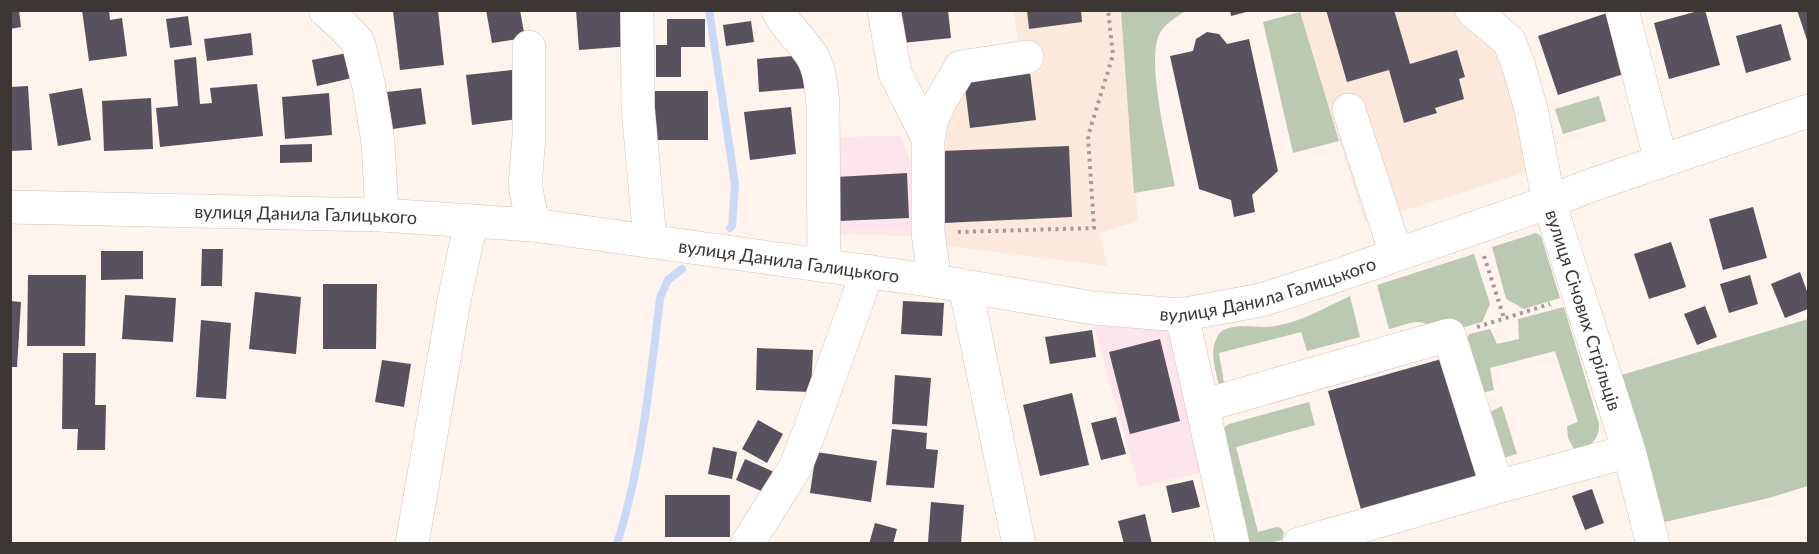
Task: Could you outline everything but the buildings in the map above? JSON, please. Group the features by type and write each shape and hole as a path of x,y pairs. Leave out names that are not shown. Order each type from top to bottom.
{"street":[{"path":"325,10 358,42 378,142 382,215"},
{"path":"637,10 638,108 650,240"},
{"path":"778,10 788,29 809,50 816,64 820,82 823,104 825,266"},
{"path":"884,10 895,73 928,138"},
{"path":"1472,10 1509,41 1531,109 1549,202"},
{"path":"1622,10 1661,161"},
{"path":"529,46 529,136 525,185 533,225"},
{"path":"1019,543 950,283 928,233 928,138 932,119 961,67 1027,57"},
{"path":"1349,110 1396,254"},
{"name":"вулиця Січових Стрільців","path":"1653,543 1629,451 1549,202 1809,111"},
{"name":"вулиця Данила Галицького","path":"10,207 382,215 533,225 950,283 1093,308 1180,315 1261,300 1549,202"},
{"path":"412,543 454,301 471,220"},
{"path":"747,543 795,468 868,271"},
{"path":"1180,315 1233,543"},
{"path":"1202,406 1449,335 1497,488"},
{"path":"1299,543 1629,451"}],"path":[{"path":"928,233 1094,228 1088,136 1113,55 1108,10"},
{"path":"1484,254 1504,318"},
{"path":"1449,335 1579,295"}],"shaded area":[{"path":"1014,11 1121,11 1138,221 1099,233 1108,266 940,245 925,103 946,56 1018,43"},
{"path":"1299,11 1461,11 1502,44 1539,168 1365,223"},
{"path":"901,136 915,175 912,236 832,234 834,137"},
{"path":"1090,312 1164,318 1203,472 1139,487"}],"green space":[{"path":"1121,11 1186,11 1164,28 1159,35 1156,48 1155,65 1160,108 1175,186 1134,193"},
{"path":"1300,12 1339,141 1293,153 1263,22"},
{"path":"1599,96 1606,121 1563,134 1555,109"},
{"path":"1536,233 1541,236 1560,298 1524,309 1506,299 1492,247"},
{"path":"1474,254 1490,304 1482,322 1440,334 1422,322 1389,329 1377,285"},
{"path":"1350,296 1360,337 1307,351 1301,332 1219,353 1225,389 1221,392 1213,355 1215,341 1223,331 1234,327 1286,324"},
{"path":"1564,307 1599,424 1598,434 1594,441 1579,451 1574,449 1568,438 1567,426 1578,422 1555,351 1490,368 1494,390 1472,395 1461,355 1469,334 1490,329 1497,344 1519,339 1518,319"},
{"path":"1808,319 1808,486 1769,498 1656,524 1615,377"},
{"path":"1309,402 1315,425 1236,447 1258,532 1277,527 1281,528 1284,533 1282,540 1269,543 1242,543 1222,429 1229,424"},
{"path":"1502,406 1517,454 1495,460 1482,416"}],"waterway":[{"path":"709,10 735,184 730,228"},
{"path":"617,544 639,453 660,298 668,280 682,269"}]}
